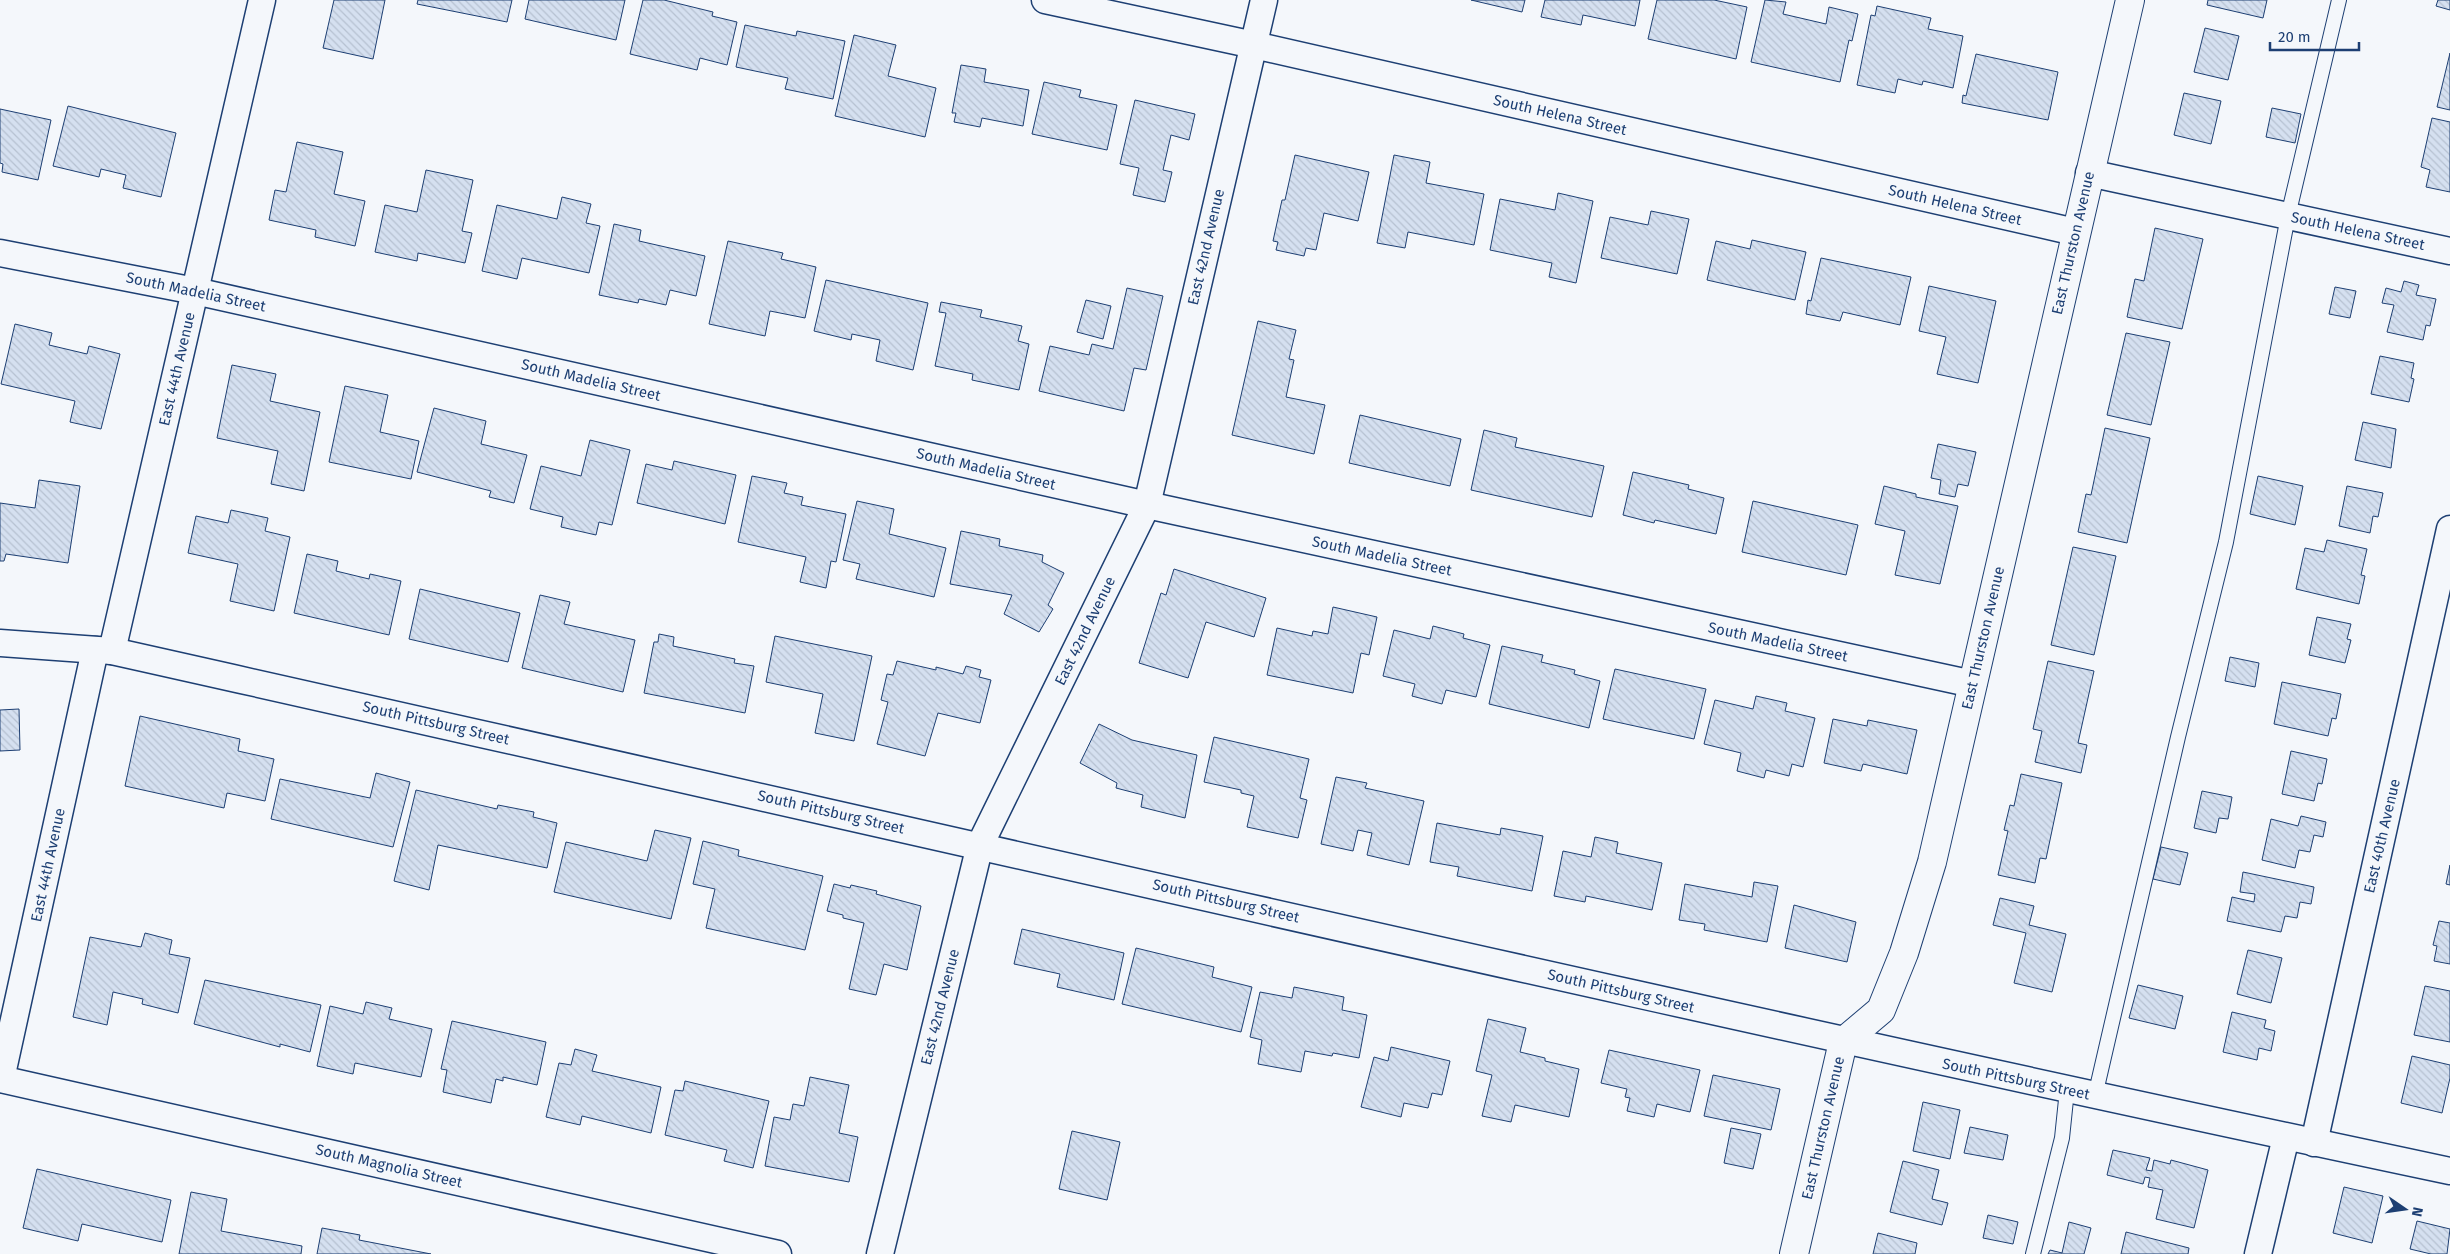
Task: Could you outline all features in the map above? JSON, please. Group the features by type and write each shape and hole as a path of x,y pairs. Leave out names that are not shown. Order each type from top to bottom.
{"street":[{"name":"East 44th Avenue","path":"1,1079 103,650 195,291 262,0"},
{"name":"South Helena Street","path":"1044,0 1254,45 2076,232"},
{"name":"East 42nd Avenue","path":"880,1254 980,845 1146,505 1264,0"},
{"name":"East Thurston Avenue","path":"1794,1254 1843,1042 1881,1010 1904,953 1932,862 2130,0"},
{"name":"South Helena Street","path":"2089,173 2450,251"},
{"name":"South Madelia Street","path":"0,253 195,291 1146,505 1973,684"},
{"name":"East 40th Avenue","path":"2314,1142 2450,529"},
{"name":"South Pittsburg Street","path":"0,643 103,650 980,845 1843,1042 2450,1171"},
{"name":"South Magnolia Street","path":"1,1079 778,1254"},
{"path":"2258,1254 2286,1137"}],"lane":[{"path":"2095,1096 2178,736 2226,542 2288,216 2339,0"},
{"path":"2032,1254 2062,1138 2067,1090"}],"building":[{"path":"334,0 385,0 373,59 323,48"},
{"path":"418,0 512,0 507,22 417,4"},
{"path":"529,0 625,0 616,40 525,19"},
{"path":"643,0 664,0 713,12 712,16 737,22 727,65 700,58 697,70 630,54"},
{"path":"1471,0 1525,0 1522,12"},
{"path":"1545,0 1640,0 1635,26 1583,15 1581,25 1541,17"},
{"path":"1657,0 1714,0 1747,7 1736,59 1648,39"},
{"path":"1765,0 1786,2 1783,14 1826,24 1829,7 1858,14 1852,41 1849,40 1840,82 1751,62"},
{"path":"2208,0 2267,0 2263,18 2207,5"},
{"path":"2438,0 2450,0 2450,10 2436,6"},
{"path":"1877,6 1931,18 1928,29 1963,36 1953,88 1923,81 1922,85 1898,79 1895,93 1857,85 1871,15 1875,16"},
{"path":"745,25 796,36 797,31 845,41 833,99 785,89 788,78 736,67"},
{"path":"2205,28 2239,36 2228,80 2194,72"},
{"path":"854,35 896,45 888,76 936,88 925,137 835,116"},
{"path":"2450,53 2450,110 2437,107"},
{"path":"1976,54 2058,72 2048,120 1962,103 1963,95 1966,96"},
{"path":"961,65 986,69 984,82 1029,90 1023,126 982,118 980,127 954,122 956,113 952,113"},
{"path":"1044,82 1081,90 1079,97 1117,105 1107,150 1032,134"},
{"path":"2184,93 2221,101 2211,144 2174,135"},
{"path":"1135,100 1195,114 1189,140 1171,135 1163,170 1172,172 1165,202 1133,195 1139,168 1120,164"},
{"path":"68,106 176,133 161,197 123,188 126,175 101,169 99,177 53,166"},
{"path":"2272,108 2301,114 2295,143 2266,137"},
{"path":"0,109 51,120 38,180 2,172 3,164 0,163"},
{"path":"2432,118 2450,122 2450,192 2426,187 2430,170 2421,167"},
{"path":"297,142 343,152 334,194 365,201 355,246 315,237 316,230 269,220 275,190 286,192"},
{"path":"1295,155 1369,172 1358,221 1324,213 1316,250 1306,248 1304,256 1276,250 1278,242 1273,241"},
{"path":"1394,155 1430,162 1426,183 1484,194 1474,245 1408,232 1405,248 1377,243"},
{"path":"426,170 473,180 462,231 472,233 465,263 418,253 417,261 375,252 385,205 417,212"},
{"path":"1558,193 1593,201 1576,283 1549,277 1552,263 1490,250 1500,199 1555,210"},
{"path":"562,197 591,204 586,223 600,226 589,273 522,258 517,279 482,271 497,205 557,219"},
{"path":"1651,211 1689,219 1677,274 1601,258 1610,217 1648,225"},
{"path":"614,224 641,230 639,241 705,256 696,296 670,290 666,305 639,299 638,303 599,295"},
{"path":"2155,228 2203,239 2182,329 2127,317 2135,279 2144,281"},
{"path":"1752,240 1806,252 1795,300 1707,280 1716,241 1750,249"},
{"path":"728,241 783,253 781,259 816,267 805,318 770,311 765,336 709,324"},
{"path":"1821,258 1911,277 1900,325 1843,312 1840,321 1806,314 1808,300 1811,301"},
{"path":"826,280 928,303 913,370 876,361 880,340 852,334 851,340 814,331"},
{"path":"2404,281 2419,285 2416,295 2436,299 2430,326 2426,325 2423,340 2387,332 2394,305 2382,303 2386,288 2401,292"},
{"path":"1929,286 1996,301 1978,383 1937,374 1946,337 1919,331"},
{"path":"2335,287 2356,291 2350,318 2329,314"},
{"path":"1127,288 1163,296 1146,370 1134,368 1124,411 1039,391 1050,346 1089,355 1092,344 1113,349"},
{"path":"1086,300 1111,306 1103,339 1077,332"},
{"path":"941,302 982,310 980,317 1022,326 1018,341 1029,344 1019,390 972,380 973,374 935,366 946,313 939,312"},
{"path":"1258,321 1296,330 1289,359 1294,360 1286,397 1325,405 1314,454 1232,435"},
{"path":"15,324 52,333 49,345 87,354 89,346 120,354 101,429 70,422 75,401 1,384"},
{"path":"2126,333 2170,342 2151,425 2107,415"},
{"path":"2380,356 2414,363 2411,378 2414,379 2409,402 2371,394"},
{"path":"232,365 276,374 270,401 320,412 304,491 271,484 278,451 217,438"},
{"path":"345,386 388,395 380,432 419,441 411,479 329,462"},
{"path":"434,408 486,421 481,444 527,455 514,503 489,497 491,491 417,472"},
{"path":"1360,415 1461,439 1450,486 1349,463"},
{"path":"2363,422 2396,429 2391,468 2355,460"},
{"path":"2105,428 2150,438 2127,543 2078,532 2086,494 2091,495"},
{"path":"1484,430 1517,438 1515,447 1604,466 1592,517 1471,490"},
{"path":"590,440 630,450 612,525 599,522 596,535 561,527 563,517 530,509 541,466 581,476"},
{"path":"1938,444 1976,452 1968,486 1958,484 1955,497 1939,494 1941,480 1931,478"},
{"path":"674,461 736,475 725,524 637,503 646,464 672,470"},
{"path":"1633,472 1689,485 1688,489 1724,498 1716,534 1655,520 1654,523 1623,515"},
{"path":"752,476 787,483 784,493 803,497 801,505 846,514 836,562 831,561 826,588 800,582 806,557 738,542"},
{"path":"2258,476 2303,486 2295,525 2250,514"},
{"path":"39,480 80,486 68,563 6,554 4,561 0,561 0,503 35,508"},
{"path":"1884,486 1916,494 1916,497 1958,506 1940,584 1895,575 1905,531 1875,524"},
{"path":"2347,486 2383,493 2378,517 2373,516 2370,533 2339,526"},
{"path":"857,501 894,509 889,534 946,548 934,597 856,579 860,564 843,560"},
{"path":"1753,501 1858,525 1846,575 1742,552"},
{"path":"231,510 268,518 265,531 290,537 274,611 230,601 238,564 188,553 196,516 228,523"},
{"path":"961,531 1000,539 999,546 1043,555 1042,562 1064,573 1048,605 1053,609 1039,632 1004,614 1012,595 950,584"},
{"path":"2327,540 2367,549 2361,575 2365,576 2359,604 2296,589 2305,548 2324,552"},
{"path":"2073,547 2116,556 2094,655 2051,645"},
{"path":"307,554 338,561 336,571 369,579 370,574 401,581 389,635 294,613"},
{"path":"1174,569 1266,598 1254,637 1206,622 1188,678 1139,663 1161,593 1166,595"},
{"path":"420,589 520,613 508,662 409,639"},
{"path":"540,595 570,602 564,624 635,640 623,692 522,668"},
{"path":"1333,607 1377,617 1369,655 1361,653 1353,693 1267,675 1277,628 1312,636 1313,631 1328,634"},
{"path":"2317,617 2351,624 2347,639 2351,640 2345,663 2309,655"},
{"path":"1433,626 1464,634 1463,638 1490,645 1476,697 1446,690 1442,704 1412,696 1415,684 1383,676 1394,630 1430,639"},
{"path":"659,634 674,637 673,646 735,659 734,663 754,666 745,713 644,693 654,642 658,642"},
{"path":"775,636 872,656 854,741 815,733 823,694 766,682"},
{"path":"1502,646 1543,655 1541,662 1575,670 1574,674 1600,681 1589,728 1489,704"},
{"path":"2230,657 2259,663 2255,687 2225,681"},
{"path":"897,661 936,670 936,667 963,674 966,666 981,670 979,677 991,680 980,723 938,713 925,756 877,744 888,702 881,700 887,674 893,675"},
{"path":"2048,661 2094,671 2078,743 2087,745 2081,773 2035,762 2042,731 2033,729"},
{"path":"1615,669 1706,689 1694,739 1603,719"},
{"path":"2282,682 2341,694 2336,719 2332,718 2328,736 2274,724"},
{"path":"1756,696 1787,703 1785,711 1815,718 1803,767 1792,764 1789,776 1766,770 1764,778 1737,771 1741,753 1704,744 1715,700 1753,709"},
{"path":"19,709 20,750 0,751 0,710"},
{"path":"140,716 240,739 238,751 274,759 265,801 227,793 224,808 125,786"},
{"path":"1833,719 1867,726 1868,720 1917,730 1907,774 1863,764 1861,771 1824,763"},
{"path":"1099,724 1132,740 1197,755 1185,818 1141,807 1143,795 1116,788 1117,783 1080,763"},
{"path":"1214,737 1309,759 1300,798 1307,800 1298,838 1247,827 1254,796 1241,793 1241,790 1204,782"},
{"path":"2291,751 2327,759 2322,784 2318,783 2314,801 2282,794"},
{"path":"376,773 410,782 393,847 271,819 280,779 370,798"},
{"path":"2021,774 2062,783 2046,859 2040,858 2035,883 1998,875 2008,831 2004,830 2010,805 2014,806"},
{"path":"1336,777 1367,783 1365,788 1424,801 1409,865 1367,855 1372,833 1358,830 1353,851 1321,844"},
{"path":"416,790 497,809 498,805 534,812 533,817 557,823 547,868 438,845 429,890 394,881"},
{"path":"2202,791 2232,797 2228,819 2219,818 2216,833 2194,828"},
{"path":"2301,816 2326,822 2323,837 2314,835 2310,852 2299,850 2295,868 2262,860 2271,819 2298,826"},
{"path":"1437,823 1500,835 1501,828 1543,836 1532,891 1457,876 1459,867 1430,862"},
{"path":"655,830 691,838 671,919 554,892 566,842 647,861"},
{"path":"1595,837 1618,842 1616,853 1662,863 1652,910 1586,896 1585,902 1554,896 1563,851 1591,857"},
{"path":"703,841 739,850 738,856 823,876 805,950 706,928 715,889 693,884"},
{"path":"2161,847 2188,853 2180,885 2153,879"},
{"path":"2450,865 2450,885 2446,884"},
{"path":"2243,872 2314,887 2311,904 2300,902 2297,918 2285,916 2281,932 2227,921 2232,897 2254,902 2255,894 2240,892"},
{"path":"1754,882 1778,886 1767,942 1704,930 1705,924 1679,920 1685,884 1752,897"},
{"path":"834,884 850,888 851,885 877,891 876,894 921,906 907,970 884,964 876,995 849,989 864,923 843,918 843,915 827,911"},
{"path":"2000,898 2034,906 2029,925 2066,934 2052,992 2014,983 2026,933 1993,925"},
{"path":"1794,905 1856,922 1847,962 1785,948"},
{"path":"2439,921 2450,923 2450,964 2434,961 2437,946 2433,945"},
{"path":"1022,929 1124,953 1114,1000 1057,987 1060,974 1014,964"},
{"path":"145,933 172,940 169,954 190,958 178,1013 142,1004 143,999 113,992 107,1025 73,1017 90,937 141,947"},
{"path":"1136,948 1214,967 1212,977 1252,987 1241,1032 1122,1004"},
{"path":"2248,950 2282,958 2271,1003 2237,994"},
{"path":"205,980 321,1005 310,1052 280,1044 280,1047 194,1024"},
{"path":"2138,985 2183,996 2175,1029 2129,1018"},
{"path":"2425,986 2450,991 2450,1042 2414,1035"},
{"path":"1294,987 1344,997 1342,1010 1367,1015 1359,1058 1333,1053 1332,1056 1305,1051 1301,1072 1258,1064 1262,1040 1250,1037 1260,992 1292,998"},
{"path":"366,1002 392,1008 389,1019 432,1029 421,1077 355,1063 353,1074 317,1066 330,1006 363,1014"},
{"path":"2232,1012 2266,1020 2264,1028 2275,1031 2271,1051 2259,1048 2257,1060 2223,1052"},
{"path":"1488,1019 1526,1028 1520,1052 1545,1058 1545,1061 1579,1069 1569,1117 1515,1105 1511,1122 1482,1116 1492,1075 1476,1071"},
{"path":"452,1021 546,1042 537,1085 503,1077 503,1081 496,1079 491,1103 443,1092 447,1070 441,1069"},
{"path":"1391,1047 1450,1061 1442,1095 1432,1093 1428,1108 1404,1103 1401,1117 1361,1107 1374,1057 1388,1061"},
{"path":"575,1049 597,1055 592,1071 661,1087 651,1133 582,1116 580,1125 546,1117 559,1063 571,1065"},
{"path":"1609,1050 1700,1070 1690,1112 1657,1104 1654,1117 1627,1111 1630,1098 1625,1097 1627,1089 1601,1083"},
{"path":"2412,1056 2450,1065 2450,1078 2442,1113 2401,1103"},
{"path":"1713,1075 1780,1089 1771,1130 1704,1116"},
{"path":"810,1077 849,1085 839,1133 858,1137 849,1182 765,1166 774,1117 790,1120 793,1104 804,1106"},
{"path":"685,1081 769,1101 753,1168 724,1161 727,1150 665,1135 675,1090 683,1091"},
{"path":"1923,1102 1960,1110 1950,1159 1913,1151"},
{"path":"1970,1127 2008,1135 2003,1160 1964,1153"},
{"path":"1731,1128 1761,1134 1753,1169 1724,1163"},
{"path":"1072,1131 1120,1142 1107,1200 1059,1189"},
{"path":"2113,1150 2150,1158 2146,1170 2152,1171 2154,1160 2170,1164 2171,1160 2208,1170 2194,1228 2156,1219 2163,1190 2148,1187 2150,1178 2145,1177 2143,1184 2107,1175"},
{"path":"1903,1161 1939,1170 1932,1199 1948,1203 1942,1225 1890,1212"},
{"path":"37,1169 171,1200 162,1242 82,1224 78,1241 23,1228"},
{"path":"2344,1187 2383,1196 2372,1243 2333,1233"},
{"path":"191,1192 227,1199 221,1231 302,1246 301,1254 179,1254"},
{"path":"1988,1215 2018,1222 2013,1244 1983,1238"},
{"path":"2417,1221 2450,1229 2447,1254 2431,1254 2410,1249"},
{"path":"2069,1222 2091,1228 2084,1254 2048,1254 2050,1250 2062,1253"},
{"path":"322,1228 360,1235 359,1240 431,1254 317,1254"},
{"path":"2126,1232 2189,1248 2188,1254 2121,1254"},
{"path":"1878,1233 1917,1243 1915,1254 1873,1254"}]}
